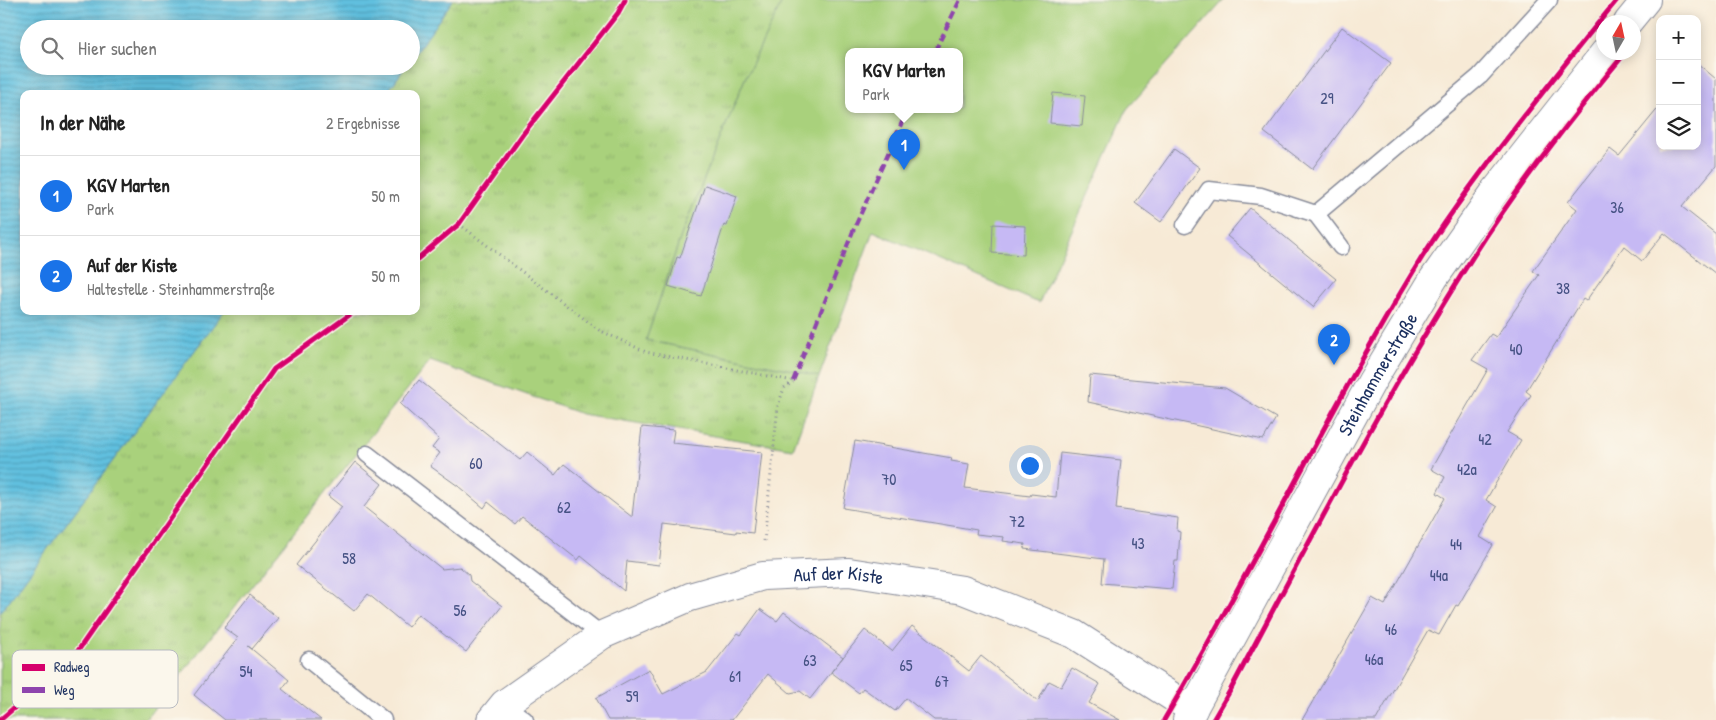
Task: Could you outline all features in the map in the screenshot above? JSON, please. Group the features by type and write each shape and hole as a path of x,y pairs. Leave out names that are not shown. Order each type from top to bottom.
{"street":[{"path":"1634,15 1646,0"},
{"name":"Steinhammerstraße","path":"1190,715 1367,390 1434,278 1496,190 1598,60"},
{"name":"Auf der Kiste","path":"507,715 602,636 690,597 763,576 849,572 963,590 1074,634 1190,715"}],"lane":[{"path":"1316,214 1480,76 1548,0"},
{"path":"1185,225 1209,190 1261,196 1316,214 1341,246"},
{"path":"367,454 602,636"},
{"path":"309,660 383,720"}],"path":[{"path":"420,257 459,224 523,134 618,13 625,0"},
{"path":"459,224 599,330 646,352 794,382 784,388 778,406 763,548 763,576"},
{"path":"78,650 274,368 349,315"},
{"path":"0,720 14,708"}],"green space":[{"path":"453,0 783,0 744,81 682,233 646,340 819,377 793,449 582,414 430,361 178,678 178,650 12,650 12,708 155,708 145,720 0,720 0,613 221,315 420,315 420,90 389,90 400,75 420,75 420,46"},
{"path":"783,0 1224,0 1127,109 1039,303 873,231 819,377 646,340 682,233 744,81"}],"water":[{"path":"0,0 453,0 420,46 420,20 20,20 20,75 400,75 389,90 20,90 20,315 221,315 0,613"}],"building":[{"path":"1342,27 1391,63 1312,169 1264,132"},
{"path":"1701,66 1716,79 1716,166 1682,207 1716,234 1716,274 1664,233 1642,261 1624,246 1586,301 1583,299 1526,391 1531,395 1507,432 1521,440 1486,500 1497,507 1480,537 1493,545 1439,635 1428,630 1376,720 1302,720 1372,598 1385,605 1445,498 1437,493 1445,477 1431,469 1488,369 1472,360 1491,334 1496,337 1539,275 1533,271 1577,209 1568,202 1610,149 1619,156 1656,111 1656,150 1701,150"},
{"path":"1053,93 1085,96 1082,126 1050,123"},
{"path":"1174,149 1200,168 1161,222 1135,203"},
{"path":"705,185 737,196 727,226 724,225 701,296 668,286 677,257 680,258"},
{"path":"1250,208 1336,279 1313,307 1227,236"},
{"path":"993,224 1025,226 1024,255 992,253"},
{"path":"1090,375 1225,388 1276,418 1263,440 1088,402"},
{"path":"419,380 520,460 527,452 555,475 564,464 632,517 642,427 674,430 672,443 762,452 753,533 736,531 736,533 664,524 659,565 627,561 624,591 581,556 578,560 522,516 515,524 488,502 484,508 430,466 440,453 432,448 439,439 400,404"},
{"path":"855,441 952,458 951,461 969,464 965,488 1030,496 1031,494 1056,497 1060,453 1121,460 1116,509 1178,518 1177,531 1180,532 1178,561 1175,561 1172,589 1102,583 1104,559 1024,549 1025,544 1003,541 1004,537 976,534 977,530 843,508"},
{"path":"355,462 382,484 364,507 442,569 460,567 469,575 470,581 502,606 466,652 418,614 408,627 368,594 354,611 296,565 342,507 328,496"},
{"path":"250,595 278,618 252,649 248,646 289,680 282,689 321,720 225,720 194,695 238,638 224,628"},
{"path":"760,609 777,621 784,612 843,657 810,699 800,691 790,693 768,674 732,720 608,720 596,698 649,669 663,694 707,672 738,633 741,635"},
{"path":"912,626 969,671 981,656 1038,701 1049,681 1061,687 1072,668 1100,684 1089,703 1120,720 934,720 906,698 895,711 863,688 859,693 831,672 865,630 892,651"}],"marked path":[{"path":"936,48 960,0"},
{"path":"793,381 853,231 906,113"}],"cycle path":[{"path":"420,257 459,224 523,134 618,13 625,0"},
{"path":"1164,720 1228,607 1351,379 1426,251 1493,156 1617,0"},
{"path":"1213,720 1348,469 1441,308 1491,229 1528,177 1620,60"},
{"path":"78,650 274,369 349,315"},
{"path":"0,720 14,708"}],"place":[{"name":"KGV Marten","path":"904,170"},
{"name":"Auf der Kiste","path":"1334,365"}]}
